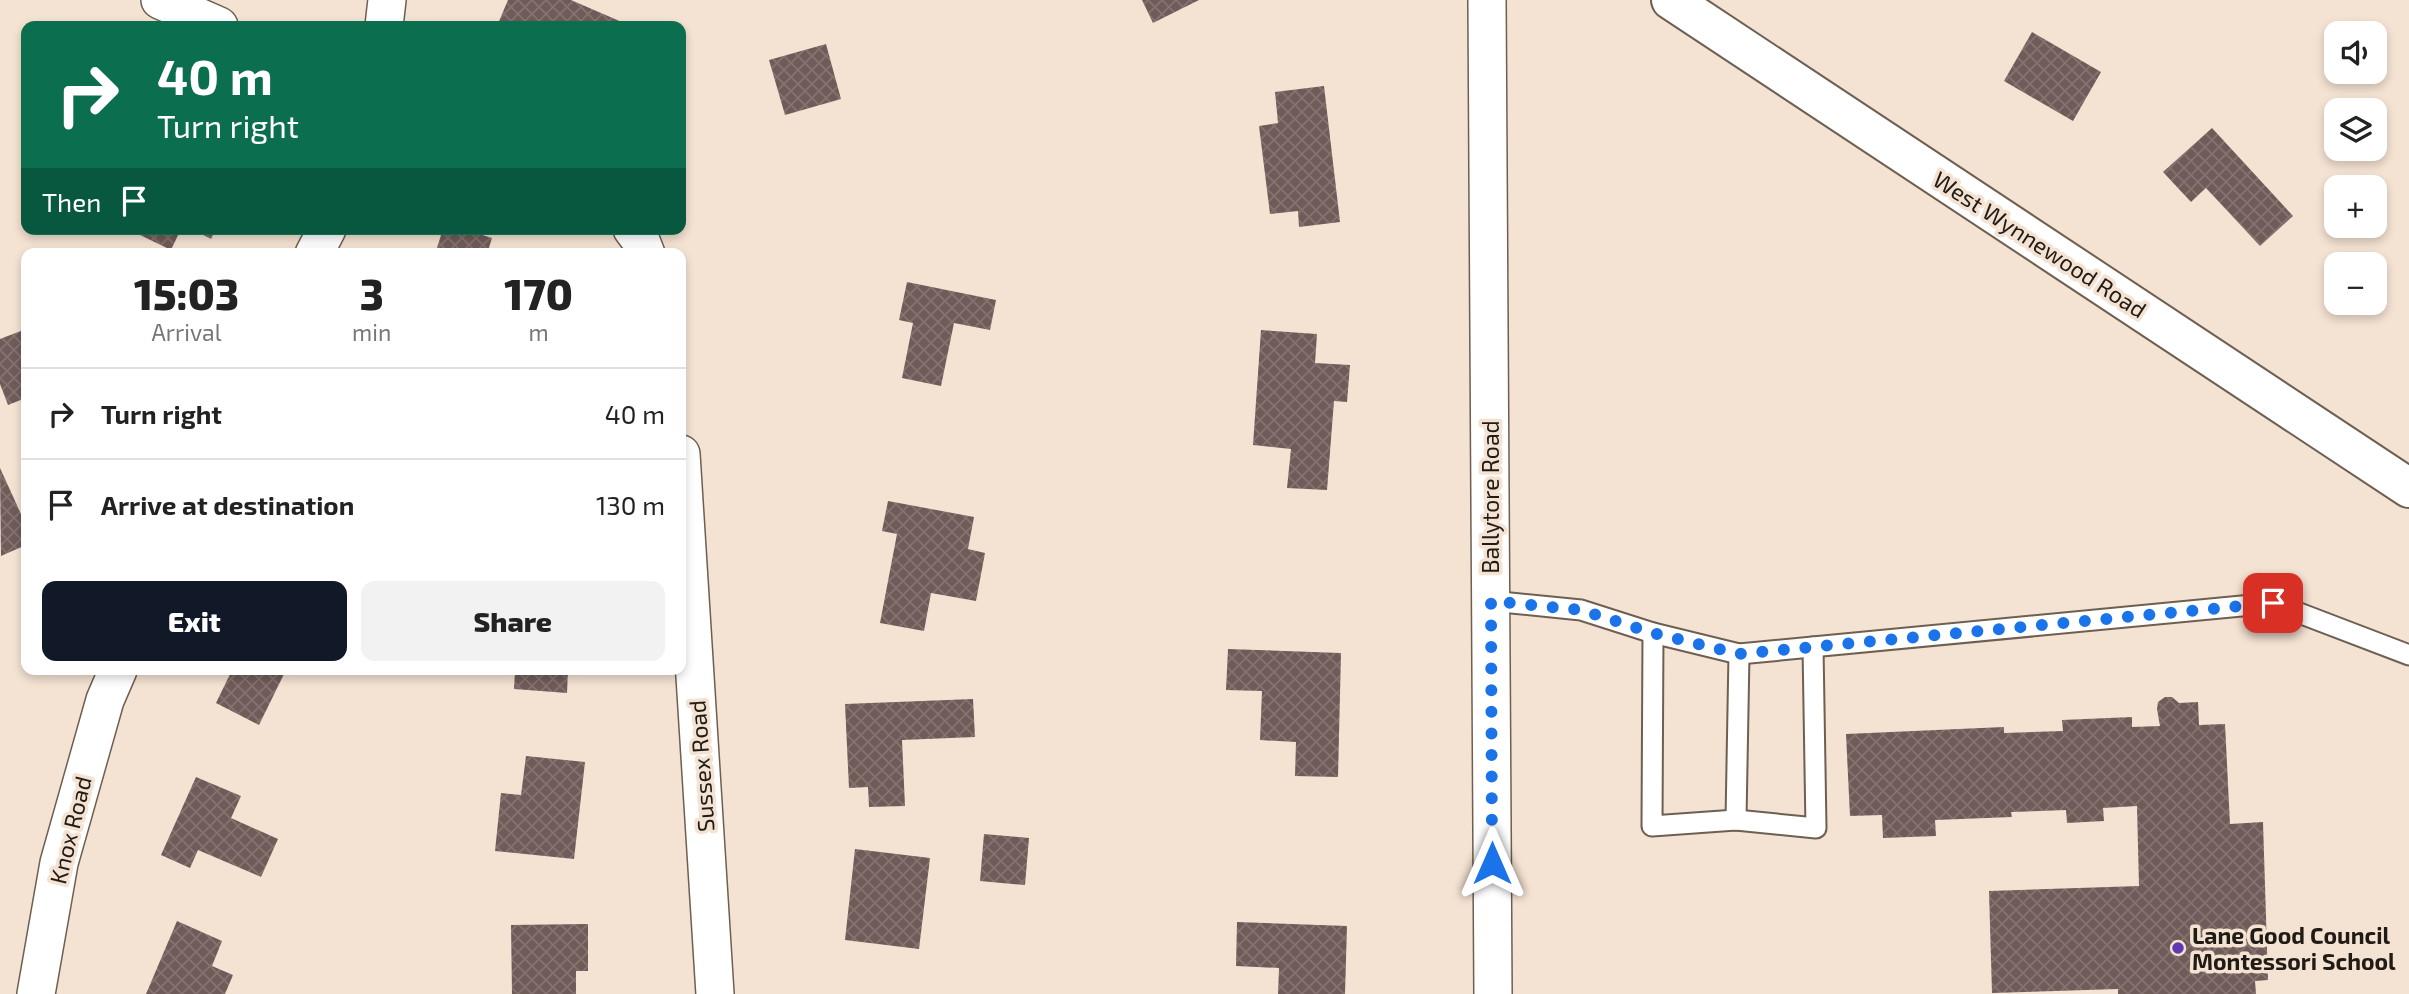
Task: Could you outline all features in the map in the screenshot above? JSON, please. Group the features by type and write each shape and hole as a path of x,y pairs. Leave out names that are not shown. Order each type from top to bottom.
{"main road":[{"name":"West Wynnewood Road","path":"1671,0 2409,488"}],"street":[{"path":"160,0 208,21"},
{"path":"385,21 387,0"},
{"name":"Ballytore Road","path":"1487,0 1493,994"},
{"name":"Sussex Road","path":"686,533 715,994"},
{"name":"Knox Road","path":"36,994 59,863 105,700 116,675"}],"lane":[{"path":"1491,601 1581,610 1653,633 1739,654 2273,603 2409,655"},
{"path":"1653,633 1652,826 1736,820 1816,828 1813,647"},
{"path":"1736,820 1739,654"}],"building":[{"path":"508,0 571,0 619,21 499,21"},
{"path":"1142,0 1199,0 1153,23"},
{"path":"2032,32 2101,72 2073,121 2004,81"},
{"path":"826,44 841,99 785,115 769,60"},
{"path":"1324,86 1340,222 1299,227 1298,211 1270,214 1259,126 1278,123 1275,92"},
{"path":"2212,128 2293,216 2260,246 2206,188 2191,202 2163,172"},
{"path":"140,235 178,235 172,248"},
{"path":"441,235 482,235 492,238 489,248 437,248"},
{"path":"907,282 996,300 990,330 954,323 941,386 902,378 913,323 899,320"},
{"path":"1261,330 1317,334 1315,363 1350,365 1347,402 1334,401 1327,490 1287,488 1291,449 1253,445"},
{"path":"21,331 21,400 8,405 0,384 0,339"},
{"path":"0,468 21,514 21,547 1,556"},
{"path":"888,501 974,517 968,549 985,553 976,601 931,593 924,631 880,623 897,534 882,531"},
{"path":"1228,649 1341,653 1338,777 1295,776 1296,742 1260,740 1262,691 1226,690"},
{"path":"230,675 284,675 259,725 216,703"},
{"path":"515,675 568,675 567,693 514,689"},
{"path":"2165,697 2172,697 2179,703 2198,702 2199,725 2225,724 2230,824 2263,822 2268,980 2255,981 2256,994 2118,994 2118,989 1992,993 1989,891 2139,886 2137,806 2103,808 2104,821 2067,823 2066,810 2011,812 2012,817 1935,820 1936,836 1883,838 1882,815 1850,816 1846,734 2004,727 2004,733 2063,731 2062,720 2132,717 2132,727 2160,726 2158,702"},
{"path":"973,699 975,737 902,740 905,806 869,807 868,787 849,788 845,704"},
{"path":"526,756 585,762 574,859 495,851 501,793 521,795"},
{"path":"196,777 241,796 231,818 278,839 261,877 198,850 190,868 161,855"},
{"path":"984,834 1029,838 1025,885 980,881"},
{"path":"855,849 930,858 919,949 845,940"},
{"path":"177,921 222,941 212,966 233,975 225,994 146,994"},
{"path":"1237,922 1347,926 1345,994 1278,994 1279,968 1236,966"},
{"path":"588,924 588,971 576,971 576,994 512,994 511,925"}],"place":[{"name":"Lane Good Council Montessori School","path":"2178,948"}],"route":[{"path":"1492,863 1491,601 1581,610 1653,633 1739,654 2273,603"}]}
